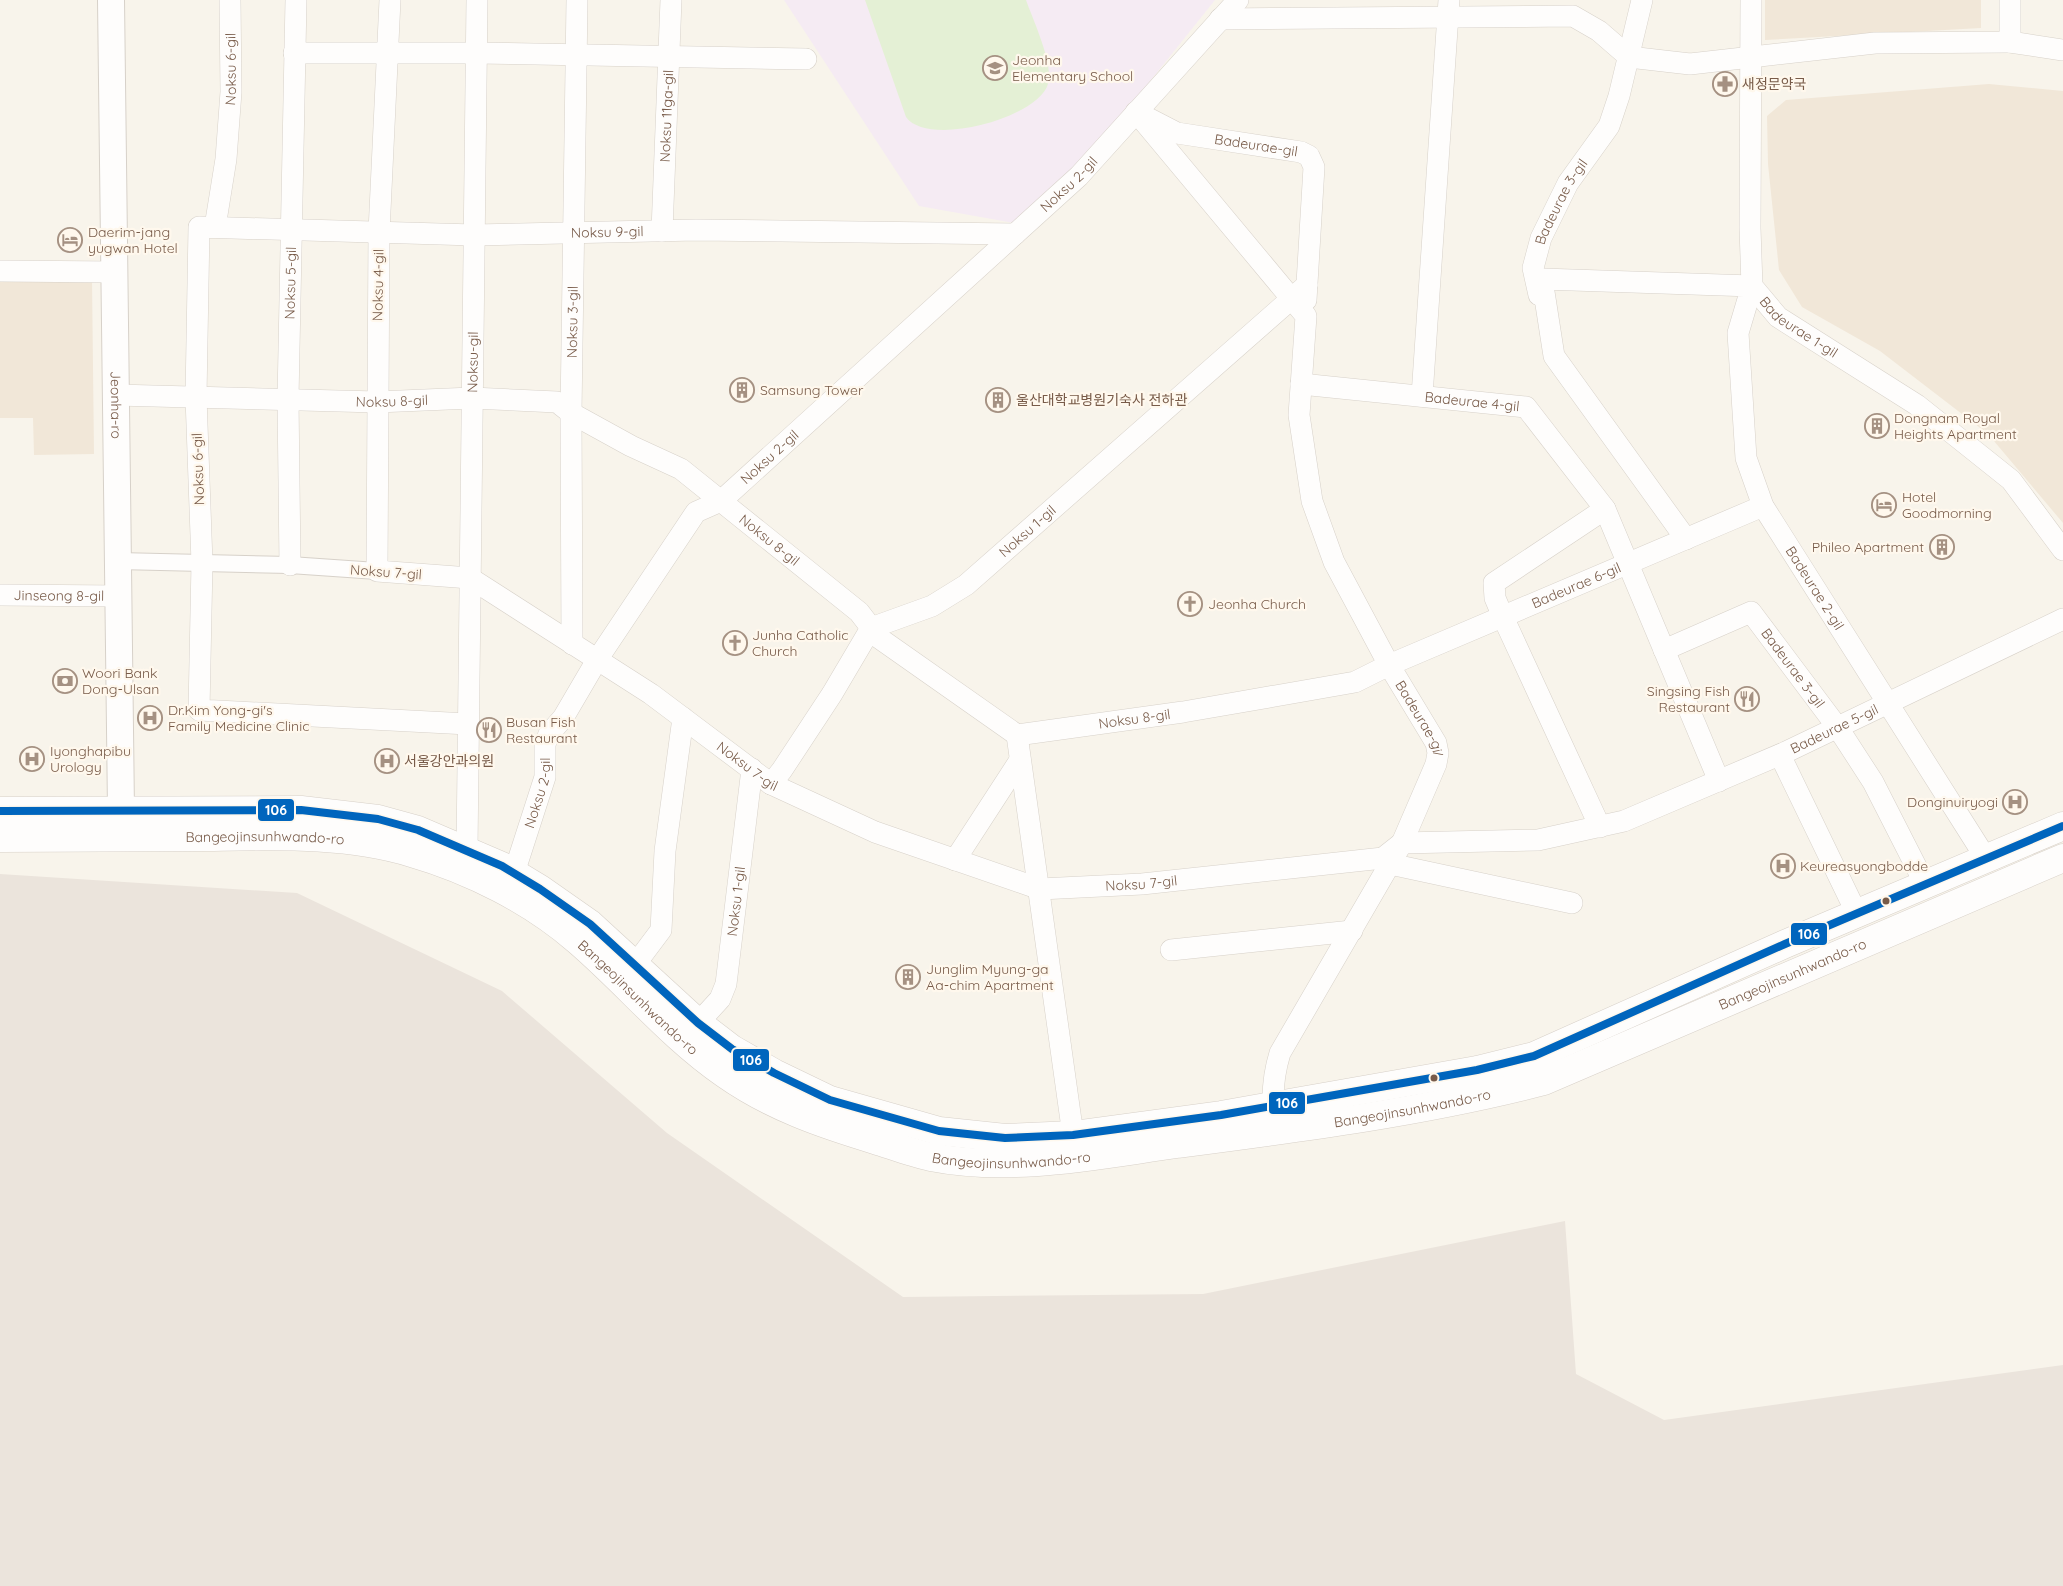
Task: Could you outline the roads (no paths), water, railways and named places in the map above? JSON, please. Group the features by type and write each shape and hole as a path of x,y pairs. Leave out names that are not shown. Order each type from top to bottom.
{"main road":[{"name":"Bangeojinsunhwando-ro","path":"0,811 301,810 378,819 418,830 467,850 514,873 590,924 634,966 698,1022 740,1054 774,1074 830,1100 939,1131 1005,1138 1073,1135 1275,1119 1486,1096 1544,1081 2063,858"},
{"name":"Bangeojinsunhwando-ro","path":"0,838 302,836 376,844 413,853 462,872 506,893 542,914 578,941 684,1043 763,1099 822,1125 931,1157 999,1163 1066,1159 1275,1119 1534,1056 1925,884 1987,860 2063,826"}],"street":[{"name":"Jeonha-ro","path":"111,0 121,810"},
{"name":"Noksu 6-gil","path":"230,0 231,92 226,158 207,227 196,397 202,563 199,710 468,724"},
{"name":"Noksu 5-gil","path":"290,565 288,400 296,0"},
{"name":"Noksu 4-gil","path":"377,571 379,232 389,53 390,0"},
{"name":"Noksu-gil","path":"467,850 478,0"},
{"name":"Noksu 3-gil","path":"572,644 571,412 577,0"},
{"name":"Noksu 11ga-gil","path":"662,231 671,0"},
{"path":"1136,112 1238,0"},
{"path":"1629,57 1642,0"},
{"name":"Badeurae 1-gil","path":"1751,0 1752,286 1778,317 1917,405 2011,480 2063,550"},
{"path":"2010,0 2010,42"},
{"path":"1220,19 1449,9 1573,16 1599,31 1629,57 1690,64 1875,43 2010,42 2063,50"},
{"name":"Badeurae 4-gil","path":"1449,9 1422,396 1526,407 1605,509 1719,781"},
{"path":"294,53 668,55 806,59"},
{"name":"Badeurae 3-gil","path":"1629,57 1609,126 1568,183 1541,238 1533,268 1554,356 1686,539"},
{"name":"Noksu 2-gil","path":"514,873 545,777 545,744 549,734 563,718 597,660 696,512 721,501 1079,176 1136,112"},
{"name":"Badeurae-gil","path":"1136,112 1300,292"},
{"name":"Badeurae-gil","path":"1136,112 1177,133 1300,152 1309,156 1314,168 1300,292 1306,316 1299,415 1312,501 1334,562 1389,665 1426,724 1438,753 1436,764 1402,842 1280,1053 1273,1077 1275,1119"},
{"name":"Noksu 9-gil","path":"207,227 474,235 662,231 1015,234"},
{"path":"0,271 115,272"},
{"name":"Badeurae 3-gil","path":"1554,356 1542,278 1752,286"},
{"name":"Badeurae 2-gil","path":"1752,286 1738,333 1746,458 1763,506 1987,860"},
{"name":"Noksu 1-gil","path":"871,628 932,606 966,585 1300,292"},
{"path":"1301,384 1422,396"},
{"name":"Noksu 8-gil","path":"116,395 377,402 472,398 557,402 631,446 682,469 859,612 879,638 1017,735 1183,712 1355,682 1389,665"},
{"name":"Badeurae 6-gil","path":"1389,665 1763,506"},
{"path":"1600,827 1495,598 1494,583 1605,509"},
{"name":"Noksu 7-gil","path":"118,561 290,565 470,578 651,694 771,784 874,832 1040,890 1142,884 1383,858 1402,842"},
{"name":"Jinseong 8-gil","path":"0,596 119,596"},
{"name":"Badeurae 3-gil","path":"1664,650 1751,612 1838,728 1873,782 1925,884"},
{"name":"Badeurae 5-gil","path":"1402,842 1538,840 1624,821 1780,755 2063,619"},
{"path":"771,784 832,694 871,628"},
{"path":"634,966 661,930 666,851 683,718"},
{"path":"1017,735 1073,1135"},
{"path":"1780,755 1856,914"},
{"path":"955,860 1020,760"},
{"name":"Noksu 1-gil","path":"698,1022 720,999 726,984 752,769"},
{"path":"1390,864 1572,902"},
{"path":"1171,950 1352,931"}],"place":[{"name":"Jeonha Elementary School","path":"995,68"},
{"name":"새정문약국","path":"1725,84"},
{"name":"Daerim-jang yugwan Hotel","path":"70,240"},
{"name":"Samsung Tower","path":"742,390"},
{"name":"울산대학교병원기숙사 전하관","path":"998,400"},
{"name":"Dongnam Royal Heights Apartment","path":"1877,426"},
{"name":"Hotel Goodmorning","path":"1884,505"},
{"name":"Phileo Apartment","path":"1942,547"},
{"name":"Jeonha Church","path":"1190,604"},
{"name":"Junha Catholic Church","path":"735,643"},
{"name":"Woori Bank Dong-Ulsan","path":"65,681"},
{"name":"Singsing Fish Restaurant","path":"1747,699"},
{"name":"Dr.Kim Yong-gi's Family Medicine Clinic","path":"150,718"},
{"name":"Busan Fish Restaurant","path":"489,730"},
{"name":"Iyonghapibu Urology","path":"32,759"},
{"name":"서울강안과의원","path":"387,761"},
{"name":"Donginuiryogi","path":"2015,802"},
{"name":"Keureasyongbodde","path":"1783,866"},
{"name":"Junglim Myung-ga Aa-chim Apartment","path":"908,977"}]}
